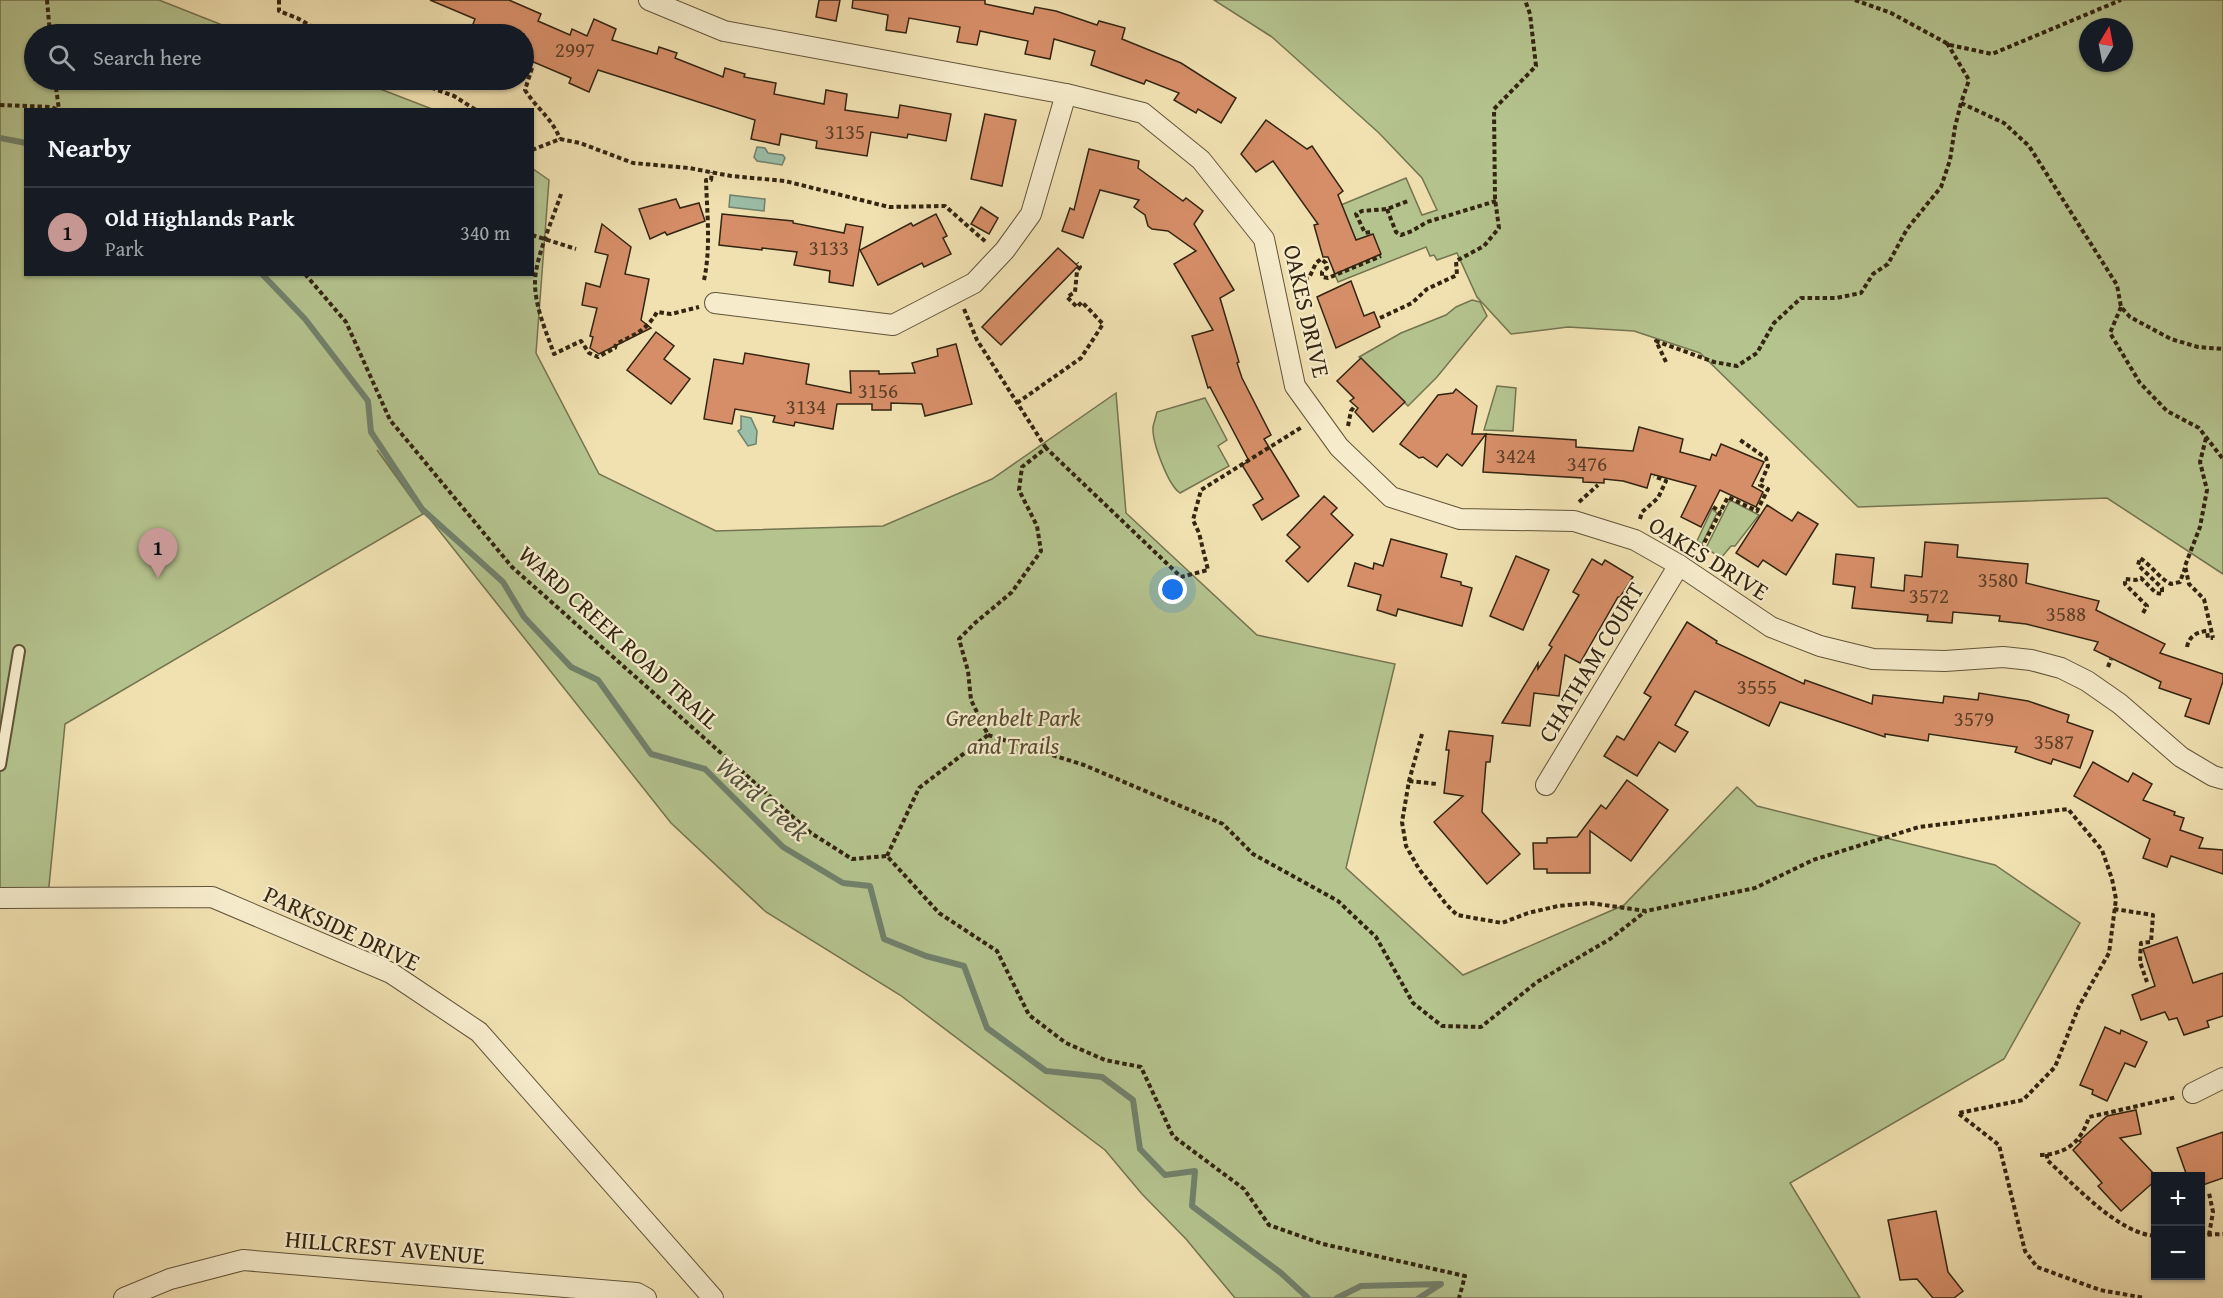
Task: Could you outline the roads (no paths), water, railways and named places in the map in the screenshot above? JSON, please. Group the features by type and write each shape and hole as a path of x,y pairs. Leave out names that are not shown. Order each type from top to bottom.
{"street":[{"name":"OAKES DRIVE","path":"649,0 724,31 1066,94 1143,114 1201,160 1264,239 1294,386 1339,447 1391,497 1460,519 1574,521 1635,540 1679,565 1771,627 1820,646 1873,659 1945,661 2004,657 2031,660 2061,668 2087,681 2120,704 2181,757 2213,776 2223,779"},
{"path":"715,303 893,325 974,283 1001,254 1031,214 1066,94"},
{"name":"CHATHAM COURT","path":"1546,785 1679,565"},
{"name":"PARKSIDE DRIVE","path":"0,898 212,897 391,973 479,1032 701,1294"},
{"path":"2193,1093 2223,1078"},
{"name":"HILLCREST AVENUE","path":"124,1298 170,1280 243,1260 637,1293 646,1298"}],"lane":[{"path":"0,765 19,651"}],"waterway":[{"name":"Ward Creek","path":"0,138 24,143"},
{"name":"Ward Creek","path":"264,276 305,319 368,401 371,432 422,509 503,582 524,617 571,667 598,680 651,754 705,769 783,847 843,883 870,886 884,939 926,956 964,966 987,1028 1046,1071 1102,1077 1133,1100 1140,1149 1165,1175 1195,1171 1192,1206 1281,1273 1308,1298"},
{"name":"Ward Creek","path":"1337,1298 1361,1286 1441,1284 1419,1298"}],"place":[{"name":"Old Highlands Park","path":"158,578"}],"park label":[{"name":"Greenbelt Park and Trails","path":"1013,731"}]}
